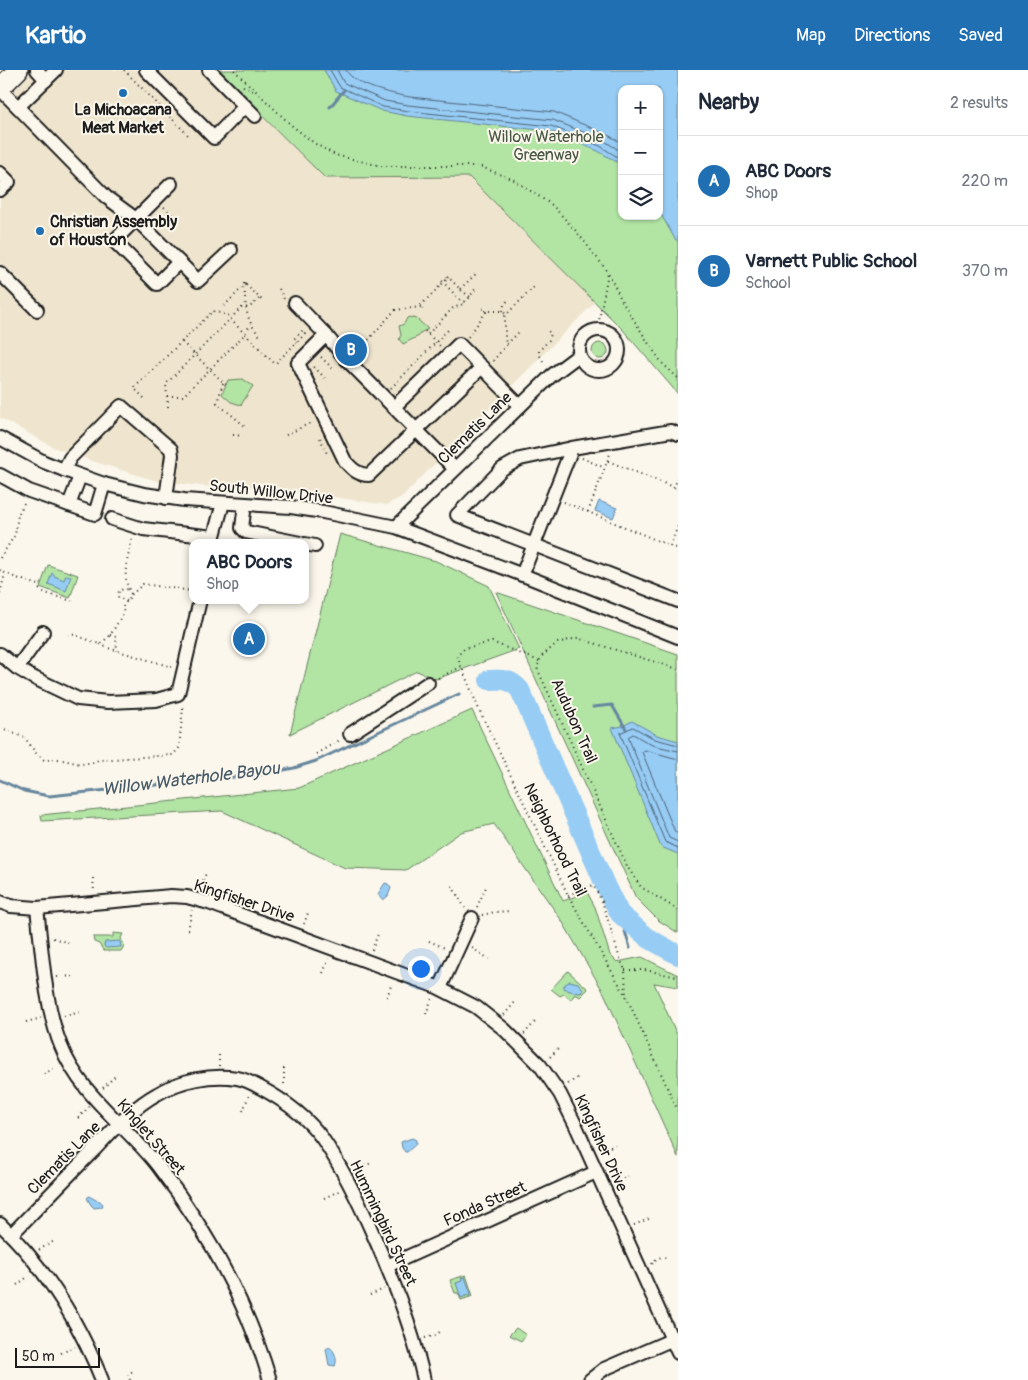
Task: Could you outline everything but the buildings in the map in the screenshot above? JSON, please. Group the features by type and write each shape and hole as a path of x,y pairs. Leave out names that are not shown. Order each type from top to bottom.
{"highway":[{"path":"0,89 18,70"}],"street":[{"path":"37,70 46,80"},
{"path":"18,107 56,70"},
{"path":"146,70 214,138 245,106"},
{"path":"209,70 255,116"},
{"path":"0,89 106,197 136,219 198,282 231,250"},
{"path":"0,173 9,182 0,190"},
{"path":"171,184 114,241 157,284 179,262"},
{"path":"0,273 37,310"},
{"path":"295,303 345,358 456,470"},
{"path":"598,329 607,331 615,336 620,351 614,364 602,370 588,367 582,362 579,355 582,337 590,331 598,329"},
{"path":"326,335 298,363 340,453 351,468 364,475 369,475 486,365"},
{"path":"394,407 459,345 486,365 520,406"},
{"name":"Clematis Lane","path":"396,527 551,376 579,355"},
{"path":"64,470 70,458 121,406 171,449 172,454 166,498"},
{"path":"676,429 616,440 571,451 520,459 502,469 457,515 678,601"},
{"name":"South Willow Drive","path":"0,438 38,458 80,476 104,484 166,498 291,507 396,527 678,637"},
{"path":"522,575 571,451"},
{"path":"0,475 28,491 95,514 104,484"},
{"path":"69,505 80,476"},
{"path":"213,539 223,503"},
{"path":"245,504 242,528 246,532 280,539"},
{"path":"112,519 143,529 207,539"},
{"path":"0,654 32,677 78,699 108,702 156,700 178,694 199,604"},
{"path":"17,668 44,632"},
{"path":"350,734 428,683"},
{"name":"Kingfisher Drive","path":"0,902 11,906 37,908 171,896 198,900 395,971 439,988 476,1007 517,1042 540,1065 558,1091 675,1339 678,1353"},
{"name":"Kinglet Street","path":"37,908 51,1017 67,1060 94,1096 158,1166 206,1237 229,1279 249,1322 270,1380"},
{"path":"439,988 472,918"},
{"name":"Hummingbird Street","path":"120,1125 144,1102 158,1093 189,1081 213,1077 239,1078 252,1083 280,1098 300,1113 321,1137 344,1174 364,1214 394,1284 414,1341 424,1380"},
{"name":"Clematis Lane","path":"11,1235 120,1125"},
{"name":"Fonda Street","path":"387,1266 596,1172"},
{"path":"0,1224 31,1258 74,1322 102,1380"},
{"path":"590,1380 604,1369 675,1339"}],"path":[{"path":"124,70 190,137"},
{"path":"234,70 290,124 314,143 335,155 381,166 479,166 514,180 552,205 576,231 608,272 622,301 649,344 662,363 678,378"},
{"path":"156,199 178,221"},
{"path":"460,289 478,272"},
{"path":"598,329 608,272"},
{"path":"350,346 361,348 395,310 422,308 420,306 448,277 473,299"},
{"path":"443,282 463,303"},
{"path":"245,285 264,302"},
{"path":"224,306 245,285"},
{"path":"245,285 245,307 250,325 261,337"},
{"path":"506,315 535,286"},
{"path":"428,334 454,307 460,306 476,288"},
{"path":"168,407 166,384 241,308 250,307 260,298"},
{"path":"507,344 505,340 506,315 503,311 504,305 509,299"},
{"path":"482,308 485,311 503,311"},
{"path":"459,345 467,338 485,311"},
{"path":"144,398 134,388 213,312 228,315 274,364 306,332"},
{"path":"167,396 183,396 245,334 250,325"},
{"path":"396,393 390,388 450,328"},
{"path":"486,365 521,330"},
{"path":"425,331 448,354"},
{"path":"543,361 539,351 550,340 551,334 548,331"},
{"path":"182,342 224,384 217,403 245,426"},
{"path":"322,358 334,370"},
{"path":"314,366 325,378"},
{"path":"286,435 312,422"},
{"path":"233,435 243,436"},
{"path":"588,512 616,440"},
{"path":"571,451 605,468"},
{"path":"608,461 678,490"},
{"path":"674,488 678,477"},
{"path":"0,558 15,535 18,515 28,491"},
{"path":"552,498 678,549"},
{"path":"131,595 125,579 133,526"},
{"path":"670,546 678,526"},
{"path":"0,570 25,582 39,585"},
{"path":"0,593 5,574"},
{"path":"100,644 110,635 124,612 122,608 131,595 143,584 149,583 189,590"},
{"path":"39,589 45,593 72,601"},
{"path":"127,601 118,598 119,590 128,589"},
{"path":"68,634 184,671"},
{"path":"110,635 116,637 117,650"},
{"name":"Audubon Trail","path":"678,669 577,638 557,643 541,657 537,668 628,868 641,888 678,910"},
{"path":"428,683 461,667 457,656 465,648 492,642 539,662"},
{"name":"Neighborhood Trail","path":"461,667 478,707 568,895 626,998 678,1111"},
{"path":"0,729 4,728 25,738 44,760 58,759 81,764 98,760 173,754 179,748 183,708"},
{"path":"316,754 350,734"},
{"path":"188,930 206,873"},
{"path":"472,918 487,885"},
{"path":"568,895 592,885 602,902 624,970 626,998"},
{"path":"452,886 472,918"},
{"path":"299,936 310,910"},
{"path":"472,918 495,912 510,911"},
{"path":"40,933 72,944"},
{"path":"367,961 378,934"},
{"path":"462,940 488,959"},
{"path":"429,941 456,953"},
{"path":"323,973 333,948"},
{"path":"624,970 645,970 678,977"},
{"path":"387,997 395,971"},
{"path":"46,979 75,976"},
{"path":"426,1014 439,988"},
{"path":"496,1023 516,1001"},
{"path":"26,1022 81,1012"},
{"path":"517,1042 536,1021"},
{"path":"44,1074 67,1060"},
{"path":"284,1068 284,1084"},
{"path":"94,1096 115,1076"},
{"path":"558,1091 580,1076"},
{"path":"243,1111 252,1083"},
{"path":"589,1156 615,1146"},
{"path":"344,1174 371,1163"},
{"path":"603,1186 628,1176"},
{"path":"324,1198 339,1191"},
{"path":"623,1231 651,1218"},
{"path":"31,1258 40,1249 54,1241"},
{"path":"641,1270 652,1264 657,1258 667,1258"},
{"path":"17,1285 39,1269"},
{"path":"370,1295 394,1284"},
{"path":"414,1341 436,1335 441,1331"},
{"path":"61,1353 85,1342"},
{"path":"130,1380 128,1374 133,1371"}],"shaded area":[{"path":"34,70 216,70 325,178 469,177 595,302 403,496 387,505 266,487 211,487 157,481 55,448 0,418 0,104"}],"green space":[{"name":"Willow Waterhole Greenway","path":"216,70 678,70 678,394 622,329 469,177 325,178"},
{"path":"407,318 417,319 428,329 403,344 399,339 401,335 399,326 404,324"},
{"path":"597,343 603,343 608,348 606,357 597,359 592,354 592,348"},
{"path":"243,379 253,386 241,405 231,402 222,394 228,380"},
{"path":"340,534 436,561 489,586 519,649 436,679 417,671 290,734"},
{"path":"48,565 78,575 70,598 40,587"},
{"path":"496,592 678,654 678,933 658,920 636,898"},
{"path":"472,710 563,901 587,892 595,907 610,955 617,962 642,957 678,975 678,987 654,983 678,1037 678,1157 604,993 562,921 494,824 461,832 406,870 345,868 222,811 42,821 41,815 299,788"},
{"path":"113,933 123,934 121,938 124,946 121,951 104,951 99,944 94,942 93,937 113,937"},
{"path":"568,971 588,989 580,997 575,994 571,1000 564,994 560,996 551,989"},
{"path":"466,1275 473,1296 461,1300 458,1293 455,1293 450,1280"},
{"path":"516,1328 526,1335 521,1341 509,1335"}],"water":[{"path":"324,70 678,70 678,241 663,218 663,85 618,85 618,163 598,151 550,131 407,116 382,111 336,91"},
{"path":"599,501 617,508 613,518 595,511"},
{"path":"52,573 54,576 64,580 66,575 71,576 66,591 48,584"},
{"path":"632,721 657,735 678,741 678,854 661,847 612,728 623,726"},
{"path":"385,883 391,888 388,896 383,900 378,894"},
{"path":"120,941 121,947 106,948 104,946 105,942"},
{"path":"570,981 578,983 583,989 581,993 572,992 564,988 564,985"},
{"path":"412,1138 416,1140 416,1144 405,1152 401,1142"},
{"path":"89,1196 100,1201 103,1204 102,1207 94,1208 87,1198"},
{"path":"465,1277 471,1294 461,1298 456,1283 462,1281 461,1278"},
{"path":"329,1347 335,1355 335,1366 329,1365 326,1349"}],"waterway":[{"path":"330,107 344,90"},
{"name":"Willow Waterhole Bayou","path":"489,680 506,680 520,690 606,887 620,914 648,938 678,955"},
{"name":"Willow Waterhole Bayou","path":"0,780 24,791 49,796 264,774 316,761 459,694"},
{"path":"593,707 612,705 626,729"},
{"path":"533,720 542,717"},
{"path":"620,914 630,948"}],"place":[{"name":"La Michoacana Meat Market","path":"123,93"},
{"name":"Christian Assembly of Houston","path":"40,231"},
{"name":"Varnett Public School","path":"351,350"},
{"name":"ABC Doors","path":"249,639"}]}
